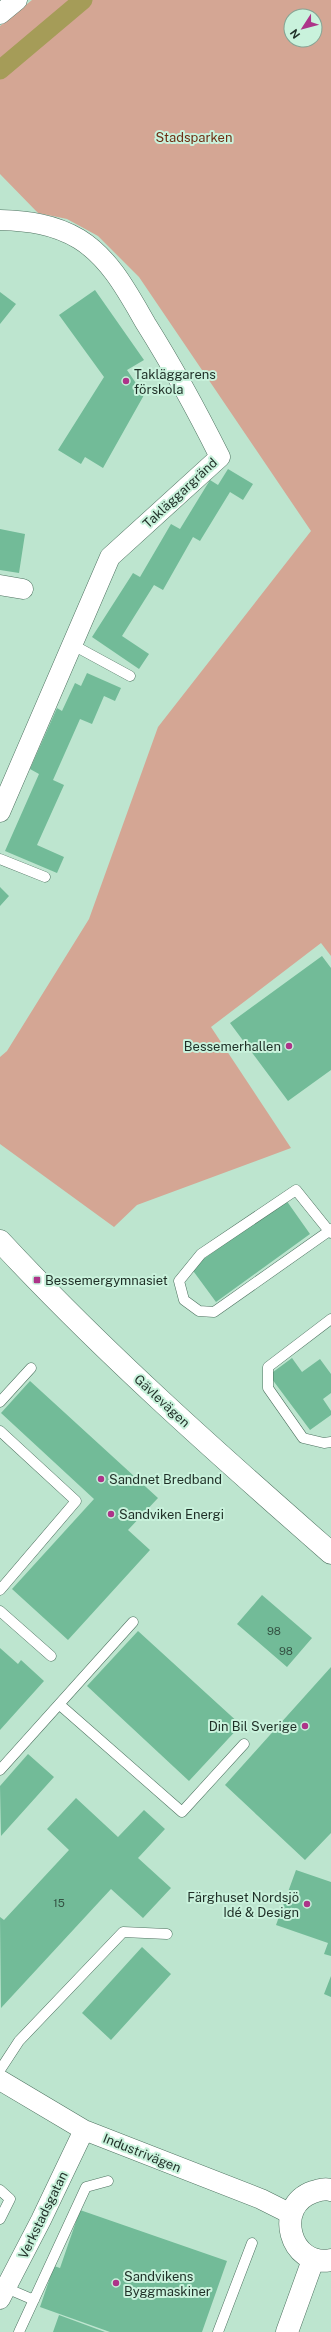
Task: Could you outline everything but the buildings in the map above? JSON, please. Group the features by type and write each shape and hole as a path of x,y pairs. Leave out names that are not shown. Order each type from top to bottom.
{"main road":[{"name":"Gävlevägen","path":"0,1241 51,1294 161,1401 331,1553"},
{"path":"287,2332 322,2260 302,2254 292,2238 289,2228 290,2214 296,2205 308,2194 326,2189 331,2190"}],"street":[{"path":"0,14 17,0"},
{"name":"Takläggargränd","path":"0,220 26,220 50,225 79,239 113,270 179,378 220,457 110,557 0,812"},
{"path":"0,586 23,589"},
{"name":"Industrivägen","path":"0,2080 84,2130 260,2199 290,2214"},
{"name":"Verkstadsgatan","path":"3,2293 41,2220 84,2130"}],"lane":[{"path":"73,645 130,676"},
{"path":"0,859 44,877"},
{"path":"296,1190 330,1231 214,1312 199,1311 184,1300 179,1281 201,1254 296,1190"},
{"path":"331,1320 268,1367 268,1388 304,1438 324,1443 331,1442"},
{"path":"0,1402 31,1368"},
{"path":"0,1431 76,1501 0,1590"},
{"path":"0,1611 50,1656"},
{"path":"0,1770 133,1622"},
{"path":"60,1704 182,1812 244,1744"},
{"path":"0,2070 19,2041 123,1932 167,1934"},
{"path":"19,2332 86,2187 108,2181"},
{"path":"0,2190 10,2199 0,2219"},
{"path":"218,2332 252,2243"},
{"path":"3,2293 34,2300"}],"green space":[{"name":"Stadsparken","path":"32,0 331,0 331,956 321,943 211,1027 291,1148 137,1205 114,1227 0,1144 0,1057 7,1051 89,919 158,727 311,531 139,277 98,236 67,219 38,213 0,174 0,26"}],"waterway":[{"path":"0,70 83,0"}],"place":[{"name":"Takläggarens förskola","path":"126,381"},
{"name":"Bessemerhallen","path":"289,1046"},
{"name":"Bessemergymnasiet","path":"37,1280"},
{"name":"Sandnet Bredband","path":"101,1479"},
{"name":"Sandviken Energi","path":"111,1514"},
{"name":"Din Bil Sverige","path":"305,1726"},
{"name":"Färghuset Nordsjö Idé & Design","path":"307,1904"},
{"name":"Sandvikens Byggmaskiner","path":"116,2283"}]}
